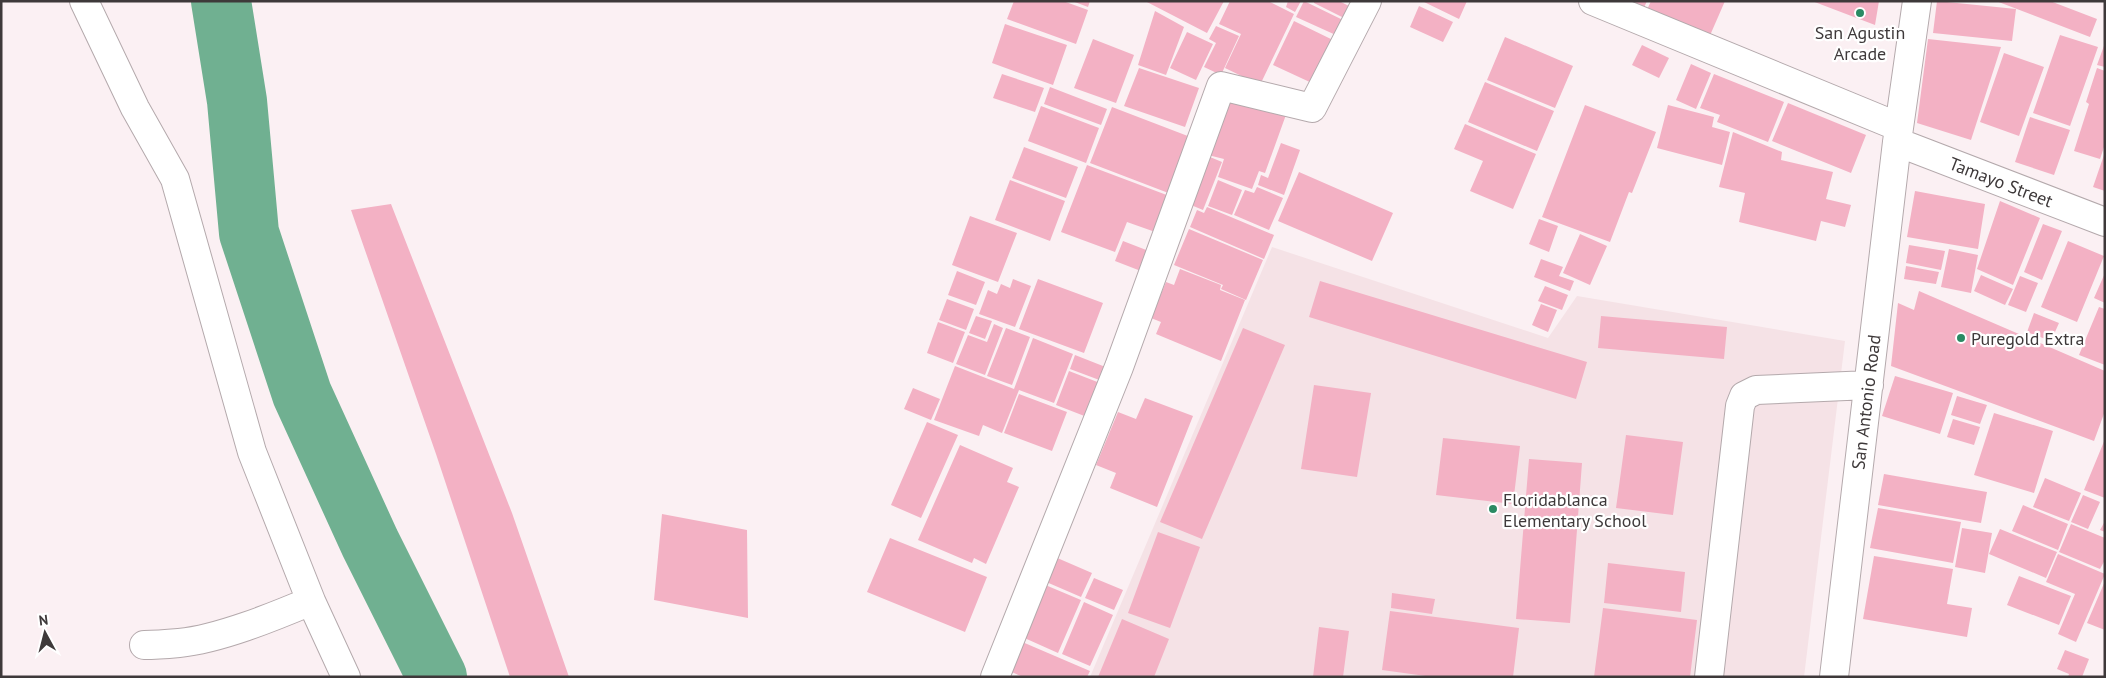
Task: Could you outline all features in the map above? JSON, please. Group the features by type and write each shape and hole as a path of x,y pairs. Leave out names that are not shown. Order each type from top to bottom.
{"street":[{"path":"84,1 135,108 175,179 252,452 311,602 346,677"},
{"path":"995,677 1119,367 1222,86 1312,108 1367,1"},
{"name":"Tamayo Street","path":"1593,1 1898,135 2105,222"},
{"name":"San Antonio Road","path":"1834,677 1898,135 1917,1"},
{"path":"1710,677 1740,406 1744,396 1756,390 1868,385"},
{"path":"144,645 181,643 217,634 273,617 311,602"}],"shaded area":[{"name":"Floridablanca Elementary School","path":"1272,247 1548,338 1577,296 1845,341 1804,677 1090,677"}],"building":[{"path":"1014,1 1063,1 1088,10 1076,44 1007,19"},
{"path":"1072,1 1090,1 1088,7"},
{"path":"1145,1 1224,1 1207,33"},
{"path":"1230,1 1268,1 1294,14 1260,85 1225,68 1241,34 1219,24"},
{"path":"1288,1 1301,1 1295,12 1286,7"},
{"path":"1304,1 1345,21 1338,36 1296,17"},
{"path":"1314,1 1339,1 1351,7 1346,19 1314,3"},
{"path":"1422,1 1467,1 1459,19"},
{"path":"1616,1 1647,1 1642,12"},
{"path":"1651,1 1725,1 1708,40 1646,12"},
{"name":"San Agustin Arcade","path":"1812,1 1879,1 1875,25"},
{"path":"1937,1 2016,9 2012,41 1933,33"},
{"path":"1996,1 2050,1 2097,19 2090,37"},
{"path":"1419,6 1453,22 1443,42 1410,27"},
{"path":"1155,11 1184,27 1166,75 1138,65"},
{"path":"1294,21 1335,41 1314,84 1273,65"},
{"path":"1005,24 1067,45 1053,85 992,63"},
{"path":"1216,26 1239,36 1221,75 1204,67 1216,43 1209,39"},
{"path":"1187,32 1213,44 1196,80 1170,68"},
{"path":"2060,35 2098,47 2070,126 2033,113"},
{"path":"1505,37 1573,66 1555,108 1487,80"},
{"path":"1093,39 1134,55 1116,103 1074,88"},
{"path":"1928,39 2001,47 1971,140 1917,123"},
{"path":"2105,43 2105,67 2097,65"},
{"path":"1642,45 1669,58 1659,78 1632,65"},
{"path":"2004,53 2044,67 2019,136 1980,122"},
{"path":"1691,64 1711,73 1696,109 1676,100"},
{"path":"1139,68 1199,88 1185,127 1124,106"},
{"path":"2097,68 2105,71 2105,144 2100,159 2074,151 2089,104 2086,102"},
{"path":"1002,74 1044,88 1035,112 993,98"},
{"path":"1714,74 1784,102 1768,142 1717,122 1720,115 1700,108"},
{"path":"1485,82 1554,111 1537,151 1468,122"},
{"path":"1050,87 1107,109 1101,125 1044,104"},
{"path":"1231,92 1287,112 1265,173 1259,171 1252,189 1218,177 1224,159 1208,155"},
{"path":"1788,103 1866,135 1851,173 1772,141"},
{"path":"1585,105 1656,132 1632,193 1629,192 1610,242 1542,217"},
{"path":"1668,105 1714,117 1712,127 1730,132 1722,165 1657,148"},
{"path":"1041,106 1099,128 1086,163 1028,141"},
{"path":"1112,107 1193,138 1171,194 1090,163"},
{"path":"2030,117 2070,130 2054,175 2015,162"},
{"path":"1465,124 1536,154 1513,209 1470,191 1483,161 1454,149"},
{"path":"1733,132 1782,152 1781,160 1833,172 1826,199 1851,205 1845,227 1821,221 1816,241 1739,222 1745,193 1719,187"},
{"path":"1281,143 1300,150 1284,195 1258,185 1261,175 1268,178"},
{"path":"1024,147 1078,167 1066,198 1012,178"},
{"path":"2105,152 2105,191 2093,187"},
{"path":"1210,157 1222,162 1203,210 1191,205"},
{"path":"1087,165 1172,197 1158,233 1127,222 1115,252 1061,232"},
{"path":"1299,172 1393,213 1372,261 1278,221"},
{"path":"1010,180 1065,201 1050,241 995,220"},
{"path":"1218,180 1242,190 1232,215 1208,206"},
{"path":"1257,187 1283,198 1269,230 1234,215 1245,190 1254,193"},
{"path":"1915,191 1985,204 1978,249 1907,237"},
{"path":"2000,201 2040,218 2013,285 1977,269"},
{"path":"391,204 512,513 569,677 510,677 436,454 351,210"},
{"path":"1207,207 1274,235 1264,259 1190,227 1197,210 1204,213"},
{"path":"970,216 1017,233 998,282 952,265"},
{"path":"1539,219 1558,226 1549,252 1529,244"},
{"path":"2043,224 2062,231 2042,280 2024,272"},
{"path":"1189,229 1263,260 1246,300 1221,289 1223,285 1174,265"},
{"path":"1580,234 1607,246 1590,285 1563,273"},
{"path":"1123,241 1154,253 1146,273 1115,261"},
{"path":"2068,241 2104,256 2077,322 2041,307"},
{"path":"1909,245 1945,251 1941,270 1906,263"},
{"path":"1949,249 1978,255 1971,293 1941,287"},
{"path":"1541,259 1563,267 1559,276 1574,281 1570,291 1534,277"},
{"path":"1906,266 1939,272 1936,284 1904,279"},
{"path":"1180,269 1221,285 1220,290 1245,300 1221,361 1156,334 1161,322 1151,318 1166,282 1174,285"},
{"path":"957,271 985,282 976,305 948,295"},
{"path":"2105,273 2105,303 2094,298"},
{"path":"1981,275 2013,289 2005,305 1974,291"},
{"path":"2020,276 2038,283 2026,312 2008,305"},
{"path":"1013,279 1031,286 1015,327 979,314 988,290 997,294 1001,284 1010,288"},
{"path":"1038,279 1103,303 1084,353 1019,329"},
{"path":"1320,281 1587,362 1576,399 1309,317"},
{"path":"1545,286 1568,295 1562,310 1538,301"},
{"name":"Puregold Extra","path":"1919,291 2105,371 2105,411 2094,441 1891,366 1898,303 1914,310"},
{"path":"947,299 974,309 966,330 939,320"},
{"path":"1541,304 1557,310 1548,332 1532,325"},
{"path":"2099,307 2105,309 2105,365 2079,355"},
{"path":"2034,313 2059,323 2051,341 2027,332"},
{"path":"976,316 992,321 985,339 969,333"},
{"path":"1601,316 1727,327 1724,359 1598,348"},
{"path":"938,322 965,332 953,363 927,353"},
{"path":"994,324 1003,328 985,375 956,364 968,335 987,342"},
{"path":"1006,328 1030,337 1012,385 987,376"},
{"path":"1243,328 1285,345 1202,539 1160,522"},
{"path":"1033,338 1073,354 1054,403 1019,390 1002,433 983,425 979,436 934,420 955,366 1014,389"},
{"path":"1075,355 1108,368 1102,381 1070,369"},
{"path":"1069,371 1100,383 1087,417 1056,405"},
{"path":"1895,376 1953,393 1940,434 1882,416"},
{"path":"1314,385 1371,393 1357,477 1301,469"},
{"path":"913,388 940,399 931,420 904,409"},
{"path":"1019,394 1067,412 1052,451 1004,433"},
{"path":"1957,396 1987,405 1980,424 1951,415"},
{"path":"1145,398 1193,416 1157,507 1110,488 1116,473 1096,465 1118,412 1136,419"},
{"path":"1994,413 2053,431 2034,493 1974,475"},
{"path":"1953,419 1980,427 1974,445 1947,437"},
{"path":"927,422 958,435 921,518 891,505"},
{"path":"1626,435 1683,442 1673,515 1616,508"},
{"path":"1443,438 1520,446 1513,504 1436,495"},
{"path":"2105,439 2105,498 2084,490"},
{"path":"960,445 1013,468 1007,482 1019,487 986,564 974,558 972,563 918,540"},
{"path":"1529,459 1582,463 1570,623 1516,619"},
{"path":"1884,474 1987,492 1981,523 1878,505"},
{"path":"2045,478 2081,493 2069,521 2033,507"},
{"path":"2083,495 2100,502 2088,529 2071,522"},
{"path":"2023,505 2068,524 2058,550 2012,531"},
{"path":"1878,508 1961,522 1953,563 1870,548"},
{"path":"662,514 747,530 748,618 654,600"},
{"path":"2105,521 2105,532 2100,530"},
{"path":"2071,524 2105,538 2105,560 2100,569 2059,552"},
{"path":"1962,528 1992,533 1985,573 1955,567"},
{"path":"2000,529 2057,552 2046,578 1989,554"},
{"path":"1158,532 1200,547 1170,628 1128,613"},
{"path":"890,538 987,577 965,632 867,592"},
{"path":"2058,554 2105,574 2076,642 2058,634 2075,594 2046,582"},
{"path":"1874,556 1953,569 1947,604 1972,608 1967,637 1863,619"},
{"path":"1055,557 1092,573 1081,597 1044,581"},
{"path":"1608,563 1685,572 1681,612 1604,603"},
{"path":"2019,576 2071,596 2059,625 2007,605"},
{"path":"1094,578 1123,590 1114,610 1085,598"},
{"path":"2105,581 2105,630 2087,623"},
{"path":"1043,584 1081,600 1058,653 1020,636"},
{"path":"1392,593 1435,599 1432,614 1391,608"},
{"path":"1084,602 1113,615 1090,666 1062,654"},
{"path":"1603,608 1697,620 1690,677 1594,677"},
{"path":"1390,611 1519,628 1513,677 1433,677 1382,670"},
{"path":"1122,619 1169,639 1154,677 1098,677"},
{"path":"1319,627 1349,631 1343,677 1313,677"},
{"path":"1020,641 1090,671 1087,677 1023,677 1007,670"},
{"path":"2065,650 2089,659 2082,677 2068,677 2069,674 2057,669"}],"waterway":[{"path":"221,1 237,101 249,233 302,394 370,543 437,677"}],"place":[{"name":"San Agustin Arcade","path":"1860,13"},
{"name":"Puregold Extra","path":"1961,338"},
{"name":"Floridablanca Elementary School","path":"1493,509"}]}
